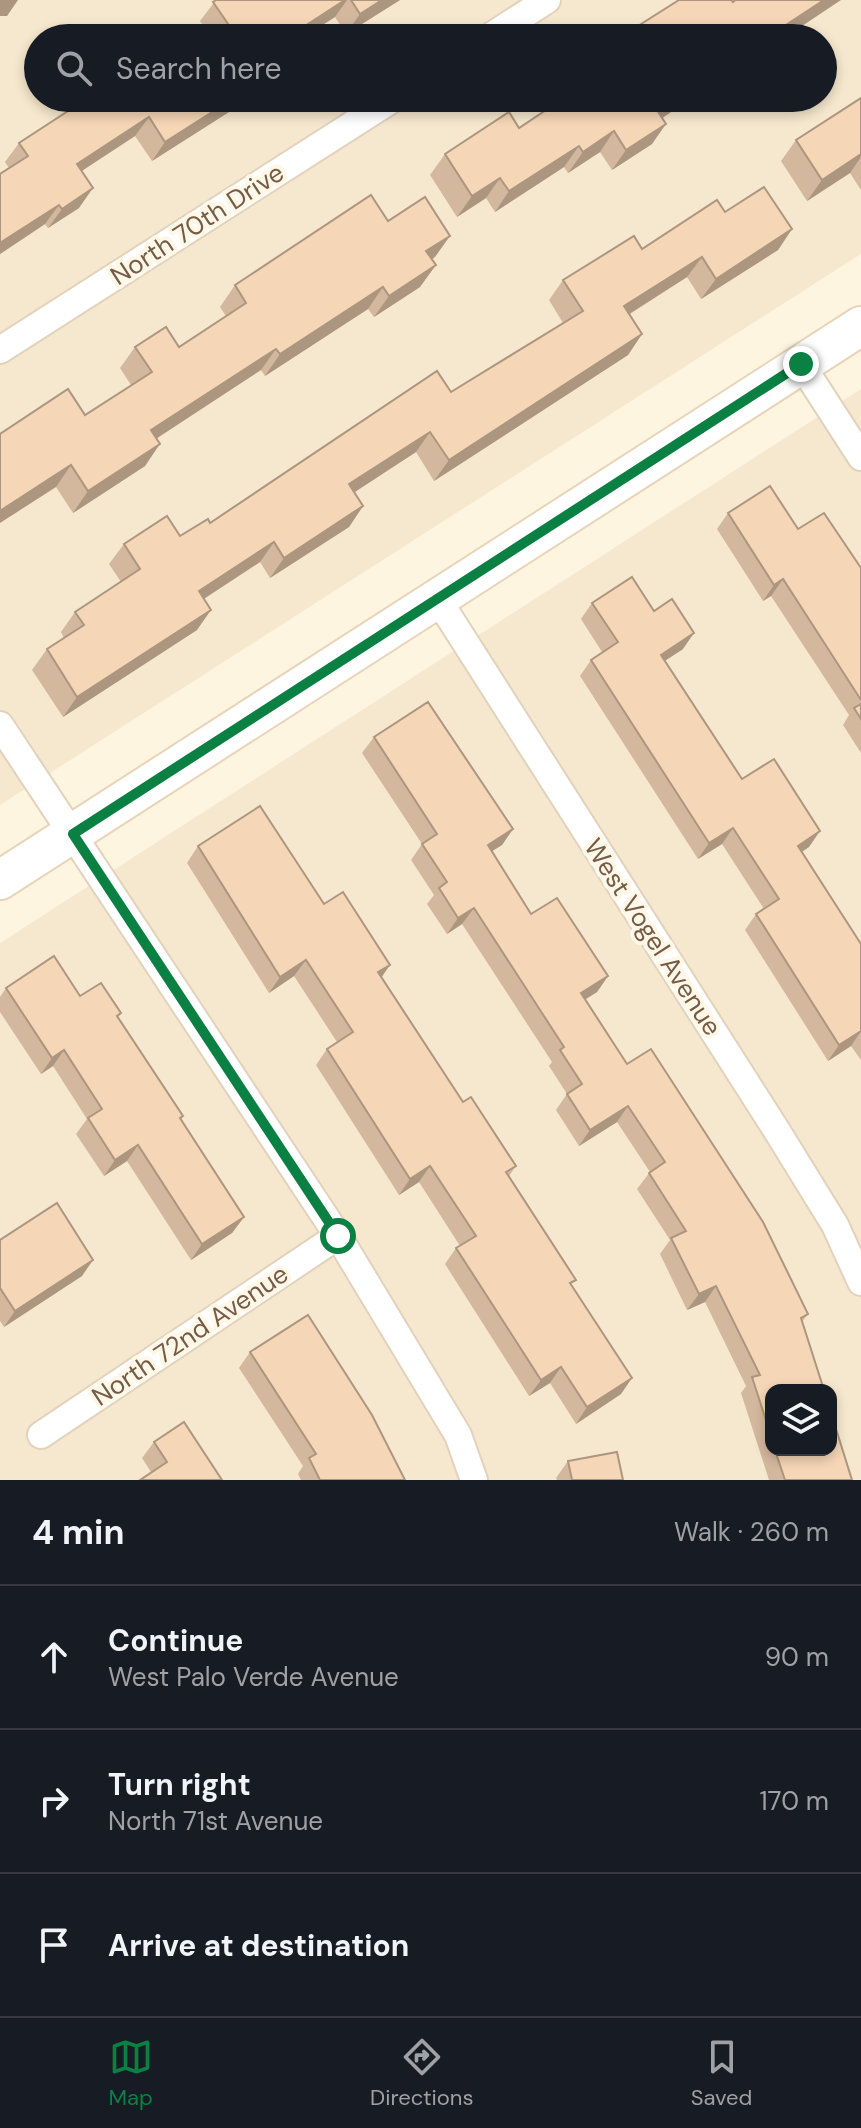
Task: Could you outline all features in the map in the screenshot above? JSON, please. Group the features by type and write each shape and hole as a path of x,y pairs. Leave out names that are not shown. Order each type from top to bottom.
{"street":[{"path":"510,24 547,0"},
{"name":"North 70th Drive","path":"0,350 372,112"},
{"path":"0,880 861,326"},
{"path":"801,364 861,457"},
{"name":"West Vogel Avenue","path":"437,598 802,1171 835,1225 861,1282"},
{"path":"0,725 338,1236 458,1435 474,1480"},
{"name":"North 72nd Avenue","path":"41,1435 338,1236"}],"shaded area":[{"path":"0,0 861,0 861,254 0,805"},
{"path":"861,389 861,1480 0,1480 0,943"}],"building":[{"path":"345,0 308,24 228,24 213,2"},
{"path":"351,0 382,0 360,14"},
{"path":"679,0 824,0 787,24 641,24"},
{"path":"861,98 861,154 822,180 796,140"},
{"path":"67,112 212,112 165,142 149,117 77,164 93,188 62,209 59,205 0,243 0,174 28,156 19,143"},
{"path":"509,112 519,128 543,112 658,112 666,124 626,150 614,131 583,152 579,146 509,191 500,178 472,196 445,154"},
{"path":"764,187 792,229 716,279 702,257 624,306 642,334 449,460 430,432 349,484 363,506 284,558 274,542 199,591 211,610 77,697 47,649 84,625 75,612 140,569 124,544 167,516 180,536 208,519 210,523 437,371 451,392 583,311 563,280 634,236 642,249 717,200 725,212"},
{"path":"371,195 388,221 425,197 450,236 426,251 436,265 389,296 383,287 280,354 276,349 151,430 160,444 88,491 71,465 0,511 0,434 68,389 85,415 152,372 135,347 166,327 179,347 246,303 235,285"},
{"path":"770,486 798,529 824,513 861,568 861,700 783,579 774,585 728,513"},
{"path":"632,577 654,611 672,599 694,633 661,655 742,779 774,759 820,831 798,846 861,944 861,1031 839,1045 756,914 779,899 733,828 709,843 591,660 618,642 592,603"},
{"path":"428,702 513,829 488,845 531,914 557,898 608,976 581,993 627,1064 651,1049 763,1222 808,1314 801,1318 822,1384 765,1384 765,1417 752,1377 760,1375 716,1286 699,1294 671,1238 686,1231 649,1173 665,1162 628,1106 590,1130 567,1094 582,1084 560,1050 564,1047 474,908 458,918 439,888 447,882 422,844 437,834 374,737"},
{"path":"861,704 861,719 854,708"},
{"path":"260,806 324,904 343,892 390,965 378,972 463,1102 471,1097 516,1166 506,1172 576,1280 570,1283 632,1378 587,1407 561,1367 541,1380 456,1248 476,1236 430,1166 410,1179 327,1049 353,1032 306,960 280,977 198,846"},
{"path":"54,956 80,996 101,983 121,1013 117,1016 244,1217 202,1244 138,1145 115,1160 88,1118 102,1109 64,1050 52,1058 6,988"},
{"path":"57,1203 93,1260 15,1311 0,1288 0,1240"},
{"path":"308,1315 372,1415 405,1480 320,1480 309,1458 316,1454 250,1352"},
{"path":"184,1422 222,1480 140,1480 167,1462 154,1442"},
{"path":"837,1432 852,1480 785,1480 777,1456 837,1456"},
{"path":"617,1452 623,1480 572,1480 568,1461"}],"route":[{"path":"338,1236 73,834 801,364"}]}
